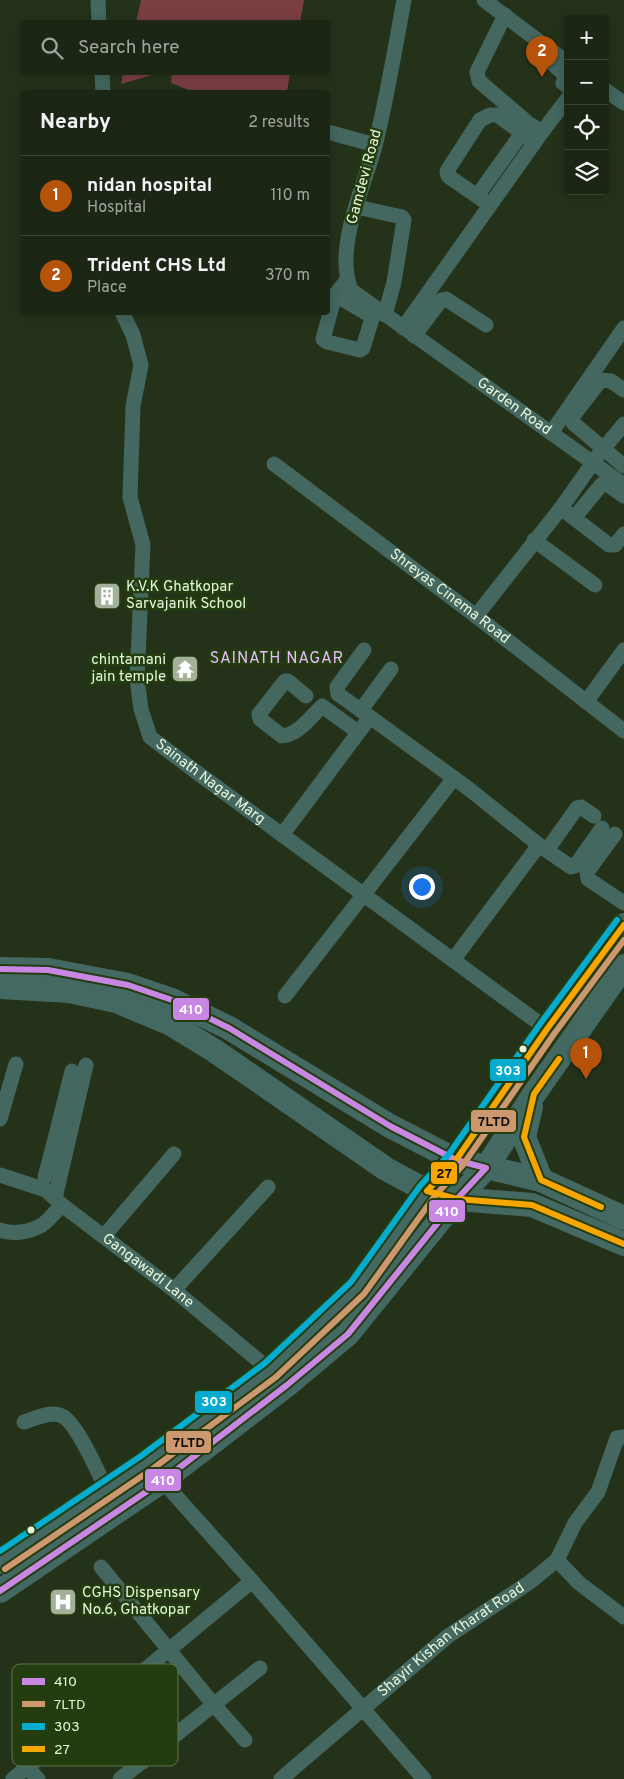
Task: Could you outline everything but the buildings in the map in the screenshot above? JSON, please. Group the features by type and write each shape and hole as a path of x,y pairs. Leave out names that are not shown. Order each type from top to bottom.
{"main road":[{"path":"0,1591 162,1480 279,1378 358,1288 427,1191 456,1160 547,1029 624,925"},
{"path":"0,1562 106,1489 348,1334 457,1199 486,1168 534,1094 624,966"},
{"path":"0,969 48,970 128,985 172,1000 228,1028 390,1126 456,1160 541,1180 624,1218"},
{"path":"0,987 69,991 116,1001 171,1024 215,1051 386,1169 427,1191 457,1199 532,1205 624,1244"},
{"path":"215,1051 228,1028"},
{"path":"534,1094 524,1137 541,1180"},
{"path":"572,1222 582,1199"}],"street":[{"path":"98,0 99,20"},
{"name":"Gamdevi Road","path":"347,280 345,258 347,241 375,145 404,0"},
{"path":"484,0 562,58 553,64 564,73"},
{"path":"505,15 477,72 479,81 511,99 533,136"},
{"path":"102,75 103,90"},
{"path":"609,93 624,103"},
{"path":"477,196 564,102"},
{"path":"490,204 448,176 447,171 480,120 490,115 497,115 533,136"},
{"path":"330,133 375,145"},
{"path":"409,332 533,136"},
{"path":"330,315 323,339 327,342 360,350 363,348 394,282 404,220 402,217 357,206"},
{"path":"347,280 351,290 378,313 409,332"},
{"path":"330,314 335,297 347,280"},
{"path":"335,297 378,313"},
{"path":"409,332 441,300 446,299 486,325"},
{"name":"Sainath Nagar Marg","path":"124,315 134,335 141,365 133,406 130,497 143,545 138,679 141,709 150,737 547,1029"},
{"path":"551,433 624,328"},
{"name":"Garden Road","path":"409,332 624,485"},
{"path":"624,390 610,381 601,380 573,416 573,423 624,466"},
{"path":"476,616 561,508 602,449 624,424"},
{"name":"Shreyas Cinema Road","path":"274,464 476,616 624,731"},
{"path":"574,518 602,484 607,484 624,496"},
{"path":"561,508 609,545 615,545 624,534"},
{"path":"534,540 594,585"},
{"path":"364,650 336,687 338,694 454,778 543,848 571,866 575,866 603,826"},
{"path":"586,702 624,650"},
{"path":"282,835 358,732 365,713 391,670"},
{"path":"306,696 288,681 284,681 259,714 260,719 282,736 289,736 322,706 358,732"},
{"path":"285,996 454,778"},
{"path":"453,960 577,808 581,807 603,826"},
{"path":"603,826 587,872 588,879 624,903"},
{"path":"0,1119 16,1064"},
{"path":"0,1230 9,1234 24,1232 42,1225 58,1201 62,1140 77,1076"},
{"path":"45,1178 62,1140"},
{"path":"104,1236 174,1154"},
{"name":"Gangawadi Lane","path":"0,1175 46,1190 174,1290 279,1378"},
{"path":"174,1290 268,1187"},
{"path":"24,1422 51,1414 62,1416 75,1430 96,1465 106,1489"},
{"path":"624,1437 617,1438 598,1492 576,1523 557,1560 578,1583 624,1617"},
{"path":"146,1463 252,1580 424,1779"},
{"name":"Shayir Kishan Kharat Road","path":"281,1779 448,1636 530,1582 557,1560"},
{"path":"101,1567 245,1740"},
{"path":"151,1664 252,1580"},
{"path":"178,1734 260,1668"},
{"path":"13,1779 29,1766"},
{"path":"120,1779 138,1766"},
{"path":"27,1768 38,1779"}],"shaded area":[{"path":"141,0 304,0 300,20 136,20"},
{"path":"122,75 152,75 121,84"},
{"path":"172,75 290,75 287,90 189,90 171,83"}],"transit line":[{"name":"303","path":"0,1551 141,1456 265,1363 351,1282 420,1186 449,1154 540,1024 617,920"},
{"name":"27","path":"624,925 547,1029 456,1160 427,1191 457,1199 532,1205 624,1244"},
{"name":"7LTD","path":"5,1569 151,1470 276,1377 364,1294 434,1197 463,1165 554,1034 624,940"},
{"name":"410","path":"0,969 48,970 128,985 172,1000 229,1028 390,1126 456,1160 486,1168 457,1199 348,1334 287,1385 162,1481 0,1591"},
{"name":"27","path":"559,1059 534,1094 524,1137 541,1180 601,1207"}],"place":[{"name":"Trident CHS Ltd","path":"542,77"},
{"name":"K.V.K Ghatkopar Sarvajanik School","path":"107,596"},
{"name":"chintamani jain temple","path":"185,669"},
{"name":"nidan hospital","path":"586,1079"},
{"name":"CGHS Dispensary No.6, Ghatkopar","path":"63,1602"}],"district":[{"name":"SAINATH NAGAR","path":"277,659"}]}
